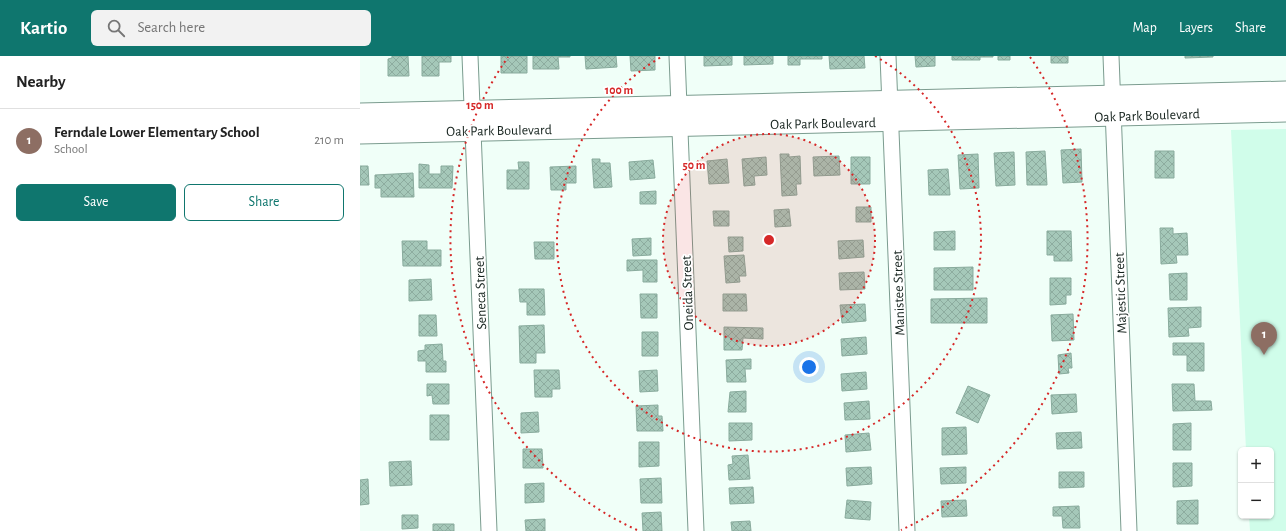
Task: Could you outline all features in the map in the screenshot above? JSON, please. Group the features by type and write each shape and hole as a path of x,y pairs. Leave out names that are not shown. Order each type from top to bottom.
{"street":[{"name":"Seneca Street","path":"470,56 489,531"},
{"name":"Oneida Street","path":"678,56 696,531"},
{"name":"Manistee Street","path":"888,56 907,531"},
{"name":"Majestic Street","path":"1111,56 1129,531"},
{"name":"Oak Park Boulevard","path":"1113,106 1286,92"},
{"name":"Oak Park Boulevard","path":"360,133 473,121 890,111 1113,106 1286,111"},
{"name":"Oak Park Boulevard","path":"360,114 473,121"}],"shaded area":[{"path":"1286,129 1286,531 1250,531 1249,519 1274,519 1274,447 1246,447 1231,130"}],"building":[{"path":"392,56 408,56 409,76 388,76 388,59 392,58"},
{"path":"422,56 451,56 451,62 439,62 439,76 422,76"},
{"path":"501,56 527,56 527,73 501,73"},
{"path":"533,56 570,57 558,57 559,69 533,69"},
{"path":"585,56 616,56 617,67 586,69"},
{"path":"630,56 655,56 655,70 631,71"},
{"path":"704,56 732,56 732,65 704,66"},
{"path":"744,56 773,56 773,64 744,65"},
{"path":"788,56 822,56 822,59 800,59 800,65 788,65"},
{"path":"829,56 864,56 865,68 830,69"},
{"path":"915,56 935,56 935,66 916,67"},
{"path":"952,56 993,57 980,57 980,60 952,60"},
{"path":"998,56 1010,56 1010,60 998,60"},
{"path":"1051,56 1068,56 1068,63 1051,63"},
{"path":"1185,56 1213,56 1213,57 1185,58"},
{"path":"1081,149 1082,182 1063,183 1061,150"},
{"path":"1045,151 1047,185 1027,185 1026,152"},
{"path":"1155,151 1174,151 1174,178 1155,178"},
{"path":"1014,152 1015,185 996,186 994,153"},
{"path":"780,154 789,154 789,157 800,156 801,184 796,184 797,195 782,196"},
{"path":"978,154 979,188 960,189 958,155"},
{"path":"839,156 840,175 814,176 813,157"},
{"path":"766,157 767,175 754,176 755,185 744,186 742,159"},
{"path":"851,157 870,157 870,184 851,184"},
{"path":"592,159 600,159 600,163 610,163 612,187 594,188"},
{"path":"727,159 729,183 709,184 707,161"},
{"path":"653,160 655,178 630,180 629,162"},
{"path":"518,162 529,162 529,189 507,189 507,170 519,170"},
{"path":"419,164 429,165 429,174 441,174 441,166 453,166 452,188 419,188"},
{"path":"360,166 368,166 369,185 360,185"},
{"path":"576,166 576,183 566,183 566,190 551,190 550,167"},
{"path":"948,169 950,195 929,195 928,170"},
{"path":"413,173 414,197 381,197 381,188 375,188 375,175"},
{"path":"656,191 656,204 640,204 640,192"},
{"path":"856,207 871,207 871,222 856,222"},
{"path":"789,209 791,226 775,227 774,210"},
{"path":"713,211 729,211 729,226 714,226"},
{"path":"1160,228 1173,228 1173,234 1187,233 1188,255 1176,255 1177,263 1161,264"},
{"path":"955,231 955,250 934,250 934,232"},
{"path":"1047,231 1071,231 1072,261 1054,261 1054,255 1047,255"},
{"path":"728,237 743,237 743,251 729,252"},
{"path":"651,238 651,255 633,256 632,239"},
{"path":"863,240 864,257 839,259 838,241"},
{"path":"402,241 427,241 427,250 441,250 441,266 403,266"},
{"path":"534,242 554,242 554,259 535,259"},
{"path":"744,255 746,276 739,276 740,282 726,283 724,256"},
{"path":"627,260 657,260 657,282 643,282 643,270 627,271"},
{"path":"973,267 973,290 934,290 934,268"},
{"path":"864,272 865,289 840,290 839,273"},
{"path":"1187,273 1187,300 1170,300 1169,274"},
{"path":"1050,278 1071,278 1071,295 1066,295 1066,304 1050,305"},
{"path":"431,279 432,300 409,301 409,280"},
{"path":"519,289 544,289 545,315 527,315 527,302 520,302"},
{"path":"640,294 657,294 657,318 641,318"},
{"path":"723,294 746,294 747,311 723,311"},
{"path":"987,298 987,323 931,323 931,299"},
{"path":"865,304 866,321 842,323 840,305"},
{"path":"1201,307 1201,327 1188,328 1189,336 1169,337 1168,308"},
{"path":"1073,314 1074,340 1052,341 1051,315"},
{"path":"419,315 436,315 437,336 419,336"},
{"path":"544,325 545,353 536,353 536,363 520,363 519,326"},
{"path":"724,327 763,328 763,339 743,338 742,350 724,350"},
{"path":"642,332 658,332 658,356 642,356"},
{"path":"866,337 867,354 842,356 841,339"},
{"path":"1173,343 1204,343 1204,371 1187,371 1187,355 1173,355"},
{"path":"442,344 443,361 446,361 446,372 426,372 426,361 418,361 418,351 425,350 425,345"},
{"path":"1071,353 1072,368 1068,368 1069,373 1059,374 1058,355"},
{"path":"751,359 751,369 745,369 746,382 727,382 726,360"},
{"path":"534,370 559,370 560,389 552,389 552,397 535,397"},
{"path":"657,370 658,391 640,392 639,371"},
{"path":"866,372 867,389 842,391 841,374"},
{"path":"427,384 449,384 449,404 433,404 432,395 427,396"},
{"path":"1172,384 1194,384 1195,401 1211,401 1212,410 1173,411"},
{"path":"968,386 990,395 978,423 956,413"},
{"path":"746,391 746,412 728,412 730,392"},
{"path":"1076,394 1077,412 1052,414 1051,395"},
{"path":"869,401 870,419 845,420 844,403"},
{"path":"658,405 658,416 662,416 663,431 637,431 636,406"},
{"path":"538,412 539,432 521,433 521,413"},
{"path":"430,415 449,415 449,440 430,440"},
{"path":"729,423 752,423 752,440 729,441"},
{"path":"1191,423 1191,450 1173,450 1173,424"},
{"path":"966,427 967,454 942,455 942,428"},
{"path":"1081,432 1082,448 1057,449 1056,433"},
{"path":"869,433 871,450 846,452 845,435"},
{"path":"639,442 659,442 659,466 639,467"},
{"path":"523,449 542,449 543,468 523,468"},
{"path":"748,455 750,479 729,480 728,465 733,464 732,456"},
{"path":"411,461 412,485 390,486 389,462"},
{"path":"1173,463 1192,463 1192,486 1173,487"},
{"path":"871,467 872,484 847,486 846,468"},
{"path":"966,467 966,483 941,484 940,468"},
{"path":"1059,472 1084,472 1084,487 1059,488"},
{"path":"661,478 662,503 641,503 640,479"},
{"path":"368,479 369,504 360,505 360,480"},
{"path":"544,483 544,502 525,503 525,484"},
{"path":"753,487 754,503 730,504 729,488"},
{"path":"847,500 871,502 870,520 845,518"},
{"path":"966,500 967,516 942,517 941,501"},
{"path":"1198,500 1198,524 1177,524 1177,501"},
{"path":"1079,506 1080,528 1063,528 1062,516 1053,516 1053,507"},
{"path":"661,512 662,531 643,531 642,513"},
{"path":"402,515 418,515 418,528 402,529"},
{"path":"545,519 545,531 526,531 525,520"},
{"path":"750,521 751,531 732,531 731,522"},
{"path":"433,524 454,524 454,531 433,531"}],"place":[{"name":"Ferndale Lower Elementary School","path":"1264,355"}]}
